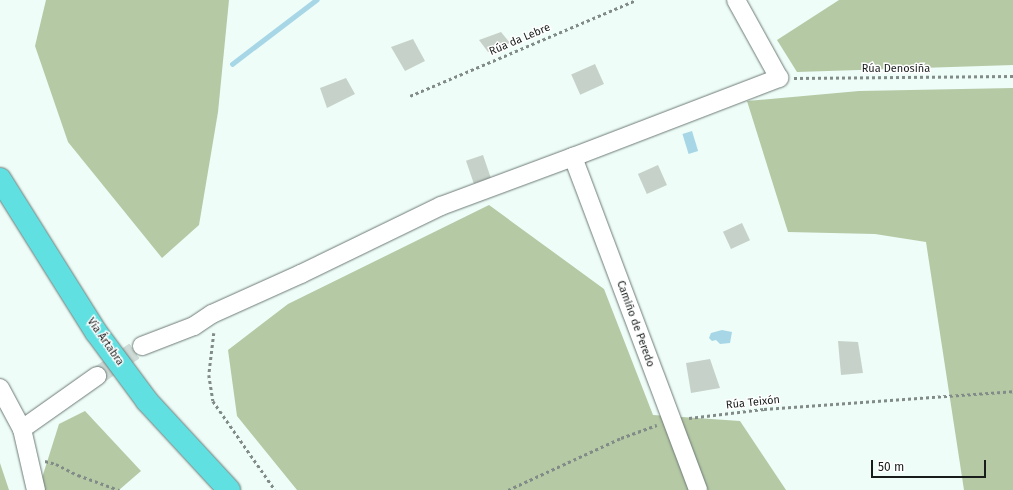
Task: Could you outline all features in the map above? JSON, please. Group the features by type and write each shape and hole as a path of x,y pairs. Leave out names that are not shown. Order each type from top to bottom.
{"highway":[{"name":"Vía Ártabra","path":"0,179 96,332 147,401 229,490"}],"street":[{"path":"142,346 194,326 212,314 301,274 441,206 779,78 736,0"},
{"name":"Camiño de Peredo","path":"573,157 698,490"},
{"path":"22,429 96,376"},
{"path":"0,388 22,429 36,490"}],"path":[{"name":"Rúa da Lebre","path":"410,96 636,0"},
{"name":"Rúa Denosiña","path":"779,78 1013,76"},
{"path":"212,314 214,339 209,375 213,401 275,490"},
{"name":"Rúa Teixón","path":"508,490 621,438 671,420 764,409 1013,391"},
{"path":"27,456 56,464 78,475 119,490"}],"green space":[{"path":"46,0 229,0 218,112 199,225 162,258 68,142 35,46"},
{"path":"839,0 1013,0 1013,65 797,72 777,40"},
{"path":"1013,88 1013,490 964,490 926,242 875,234 788,232 747,101 859,91"},
{"path":"489,205 604,289 653,415 740,421 786,490 297,490 237,416 228,350 288,304"},
{"path":"85,411 141,471 119,490 45,490 42,478 59,424"},
{"path":"0,463 9,490 0,490"}],"water":[{"path":"692,131 698,151 689,154 682,134"},
{"path":"722,330 732,332 730,343 720,344 716,340 712,341 709,338 711,333"}],"building":[{"path":"501,32 510,43 488,52 479,40"},
{"path":"413,39 425,61 405,71 391,47"},
{"path":"595,64 604,84 580,95 571,75"},
{"path":"346,78 355,94 327,108 320,88"},
{"path":"483,155 491,178 474,184 466,161"},
{"path":"658,165 667,185 647,194 638,174"},
{"path":"742,223 750,240 731,249 723,232"},
{"path":"838,341 858,342 863,373 841,375"},
{"path":"710,359 720,388 691,393 686,363"}],"waterway":[{"path":"232,64 316,0"}],"tunnel":[{"path":"97,376 142,346"}]}
